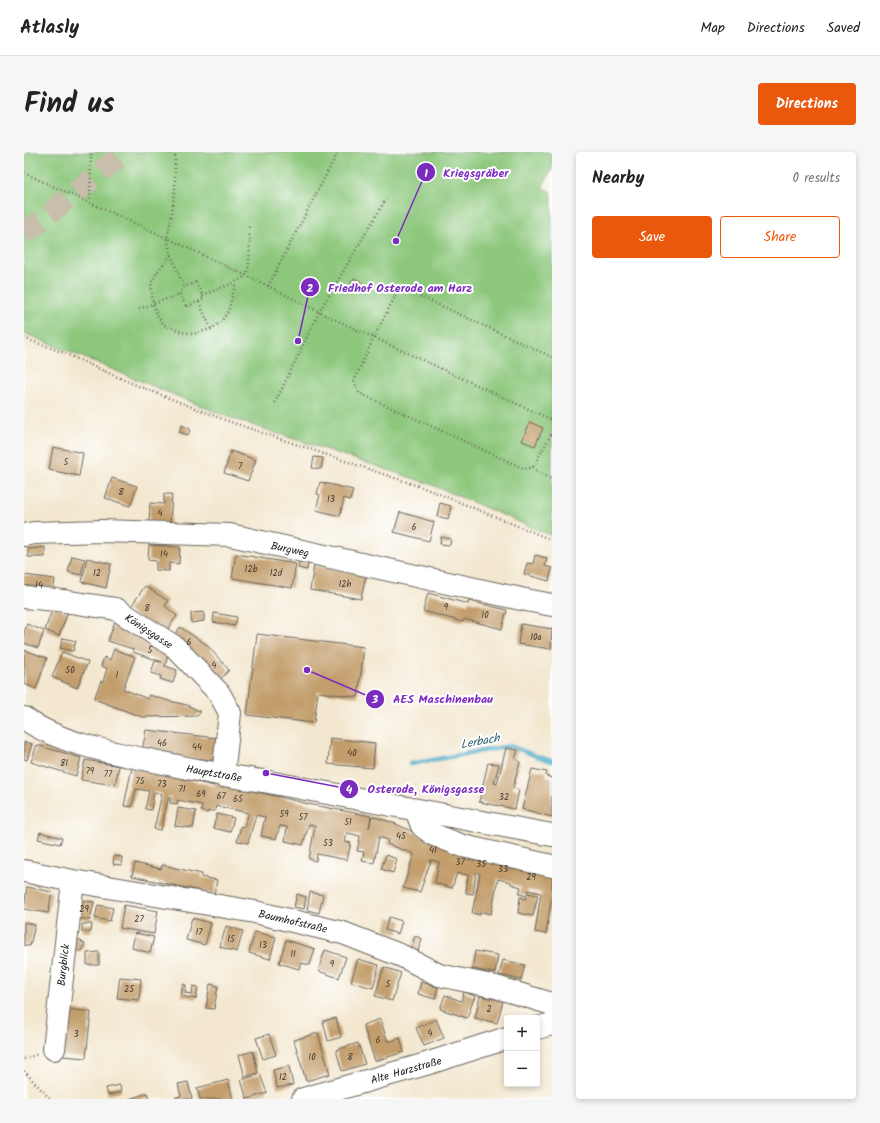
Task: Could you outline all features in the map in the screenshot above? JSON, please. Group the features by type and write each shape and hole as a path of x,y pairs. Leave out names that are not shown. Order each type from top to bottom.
{"street":[{"name":"Burgweg","path":"24,535 34,533 102,531 230,536 552,605"},
{"name":"Königsgasse","path":"24,597 57,600 116,609 175,647 219,693 230,712 223,776"},
{"name":"Hauptstraße","path":"24,718 36,727 71,741 122,755 223,776 263,781 552,835"},
{"path":"416,810 422,826 434,836 463,846 552,866"},
{"name":"Baumhofstraße","path":"24,871 73,881 255,912 344,933 402,956 439,975 496,988 552,1004"},
{"name":"Burgblick","path":"54,1049 73,881"},
{"path":"540,1027 552,1024"},
{"name":"Alte Harzstraße","path":"303,1099 426,1064 504,1039"}],"path":[{"path":"90,203 91,152"},
{"path":"175,152 175,190 167,238 171,255 184,287"},
{"path":"268,286 338,152"},
{"path":"24,173 167,238 319,312 552,420"},
{"path":"274,403 319,312 386,199"},
{"path":"202,295 236,282 245,276 249,265 249,226"},
{"path":"171,255 158,271 151,283 152,304 164,325 182,332 193,334 211,330 220,323 228,312 236,282"},
{"path":"139,309 180,294 184,287 196,282 204,298 186,308 180,294"},
{"path":"552,357 400,287 354,381 359,393 525,469 533,467 552,433"},
{"path":"199,302 211,330"},
{"path":"24,338 64,353 131,383 225,420 427,489 552,540"},
{"path":"533,467 537,472 552,479"},
{"path":"24,1071 50,1099"}],"green space":[{"path":"24,152 552,152 552,169 542,187 552,193 552,536 430,484 228,417 24,333"}],"building":[{"path":"354,278 361,282 356,291 349,287"},
{"path":"530,422 543,428 535,446 522,441"},
{"path":"182,425 190,429 188,435 179,432"},
{"path":"53,447 83,453 79,476 49,470"},
{"path":"231,451 256,460 248,481 224,473"},
{"path":"314,457 323,458 321,469 312,468"},
{"path":"112,478 137,486 130,506 105,498"},
{"path":"320,482 353,490 350,500 344,498 340,516 316,510 320,495 317,494"},
{"path":"164,494 172,494 170,524 149,523 150,503 164,504"},
{"path":"440,503 451,506 448,519 437,516"},
{"path":"400,512 434,522 429,541 394,532"},
{"path":"441,537 451,539 450,545 440,544"},
{"path":"149,545 180,547 179,564 169,563 169,571 156,570 156,561 148,560"},
{"path":"45,547 45,557 28,557 28,549"},
{"path":"236,554 296,564 292,588 232,578"},
{"path":"535,555 547,558 545,566 552,568 549,581 524,574 527,563 533,564"},
{"path":"72,556 85,559 81,575 68,572"},
{"path":"300,556 309,558 307,570 298,568"},
{"path":"87,558 111,564 106,588 82,582"},
{"path":"314,565 366,575 361,599 310,590"},
{"path":"24,575 55,579 53,596 24,592"},
{"path":"145,586 168,601 165,606 177,616 164,634 128,611"},
{"path":"428,593 468,604 469,601 507,610 502,629 464,619 463,622 423,611"},
{"path":"53,607 68,612 59,636 45,630"},
{"path":"204,612 204,621 191,623 191,613"},
{"path":"214,613 237,617 235,626 213,622"},
{"path":"117,616 169,651 165,666 177,670 173,683 160,679 161,676 151,673 155,661 162,662 133,652 133,649 108,641"},
{"path":"27,624 44,631 38,648 24,643 24,633"},
{"path":"521,624 552,629 551,649 518,644"},
{"path":"180,627 207,645 229,670 218,682 172,639"},
{"path":"257,634 364,647 358,697 318,692 314,723 247,715"},
{"path":"63,638 76,641 73,651 60,648"},
{"path":"114,649 135,657 123,689 148,699 149,695 187,705 201,712 197,716 142,717 94,699 101,681 103,682 107,668 101,666 104,657 110,660"},
{"path":"24,650 47,658 36,689 24,684"},
{"path":"62,652 88,662 77,688 52,677"},
{"path":"146,730 217,738 214,760 177,757 142,751"},
{"path":"330,738 375,743 373,768 328,764"},
{"path":"24,742 32,744 27,760 24,759"},
{"path":"37,745 81,758 76,776 31,762"},
{"path":"506,748 518,750 515,759 520,762 513,788 519,790 515,809 479,802 488,763 499,764 494,783 497,784"},
{"path":"85,760 119,766 115,785 81,780"},
{"path":"132,767 214,786 215,782 313,805 371,816 369,828 372,816 394,823 428,839 552,868 552,894 546,934 535,932 541,893 528,890 527,893 538,895 533,916 518,913 520,897 526,899 527,896 519,894 521,887 511,884 511,882 498,879 491,914 481,912 480,915 472,913 480,874 476,872 473,894 466,893 468,875 457,873 452,888 435,883 439,862 431,860 420,892 403,888 414,854 387,844 388,840 379,837 374,863 362,861 364,852 357,851 360,836 347,833 345,842 351,843 347,860 317,854 316,861 309,859 315,826 309,824 303,845 285,841 287,827 280,826 276,839 261,836 265,817 256,815 248,843 237,841 241,826 244,827 249,813 216,806 215,811 208,811 208,813 201,811 202,805 178,800 177,804 170,803 171,797 169,796 161,830 154,829 162,794 154,792 151,810 145,809 149,791 136,789 132,807 124,806"},
{"path":"532,769 547,772 546,776 552,778 552,817 522,809"},
{"path":"178,808 196,811 193,828 175,826"},
{"path":"217,814 234,818 230,832 213,828"},
{"path":"40,832 62,838 60,844 38,839"},
{"path":"386,855 397,859 393,873 381,869"},
{"path":"114,856 122,857 121,865 113,864"},
{"path":"135,863 161,869 162,865 202,874 201,877 217,880 214,894 132,876"},
{"path":"27,887 52,892 48,913 24,909"},
{"path":"310,892 323,895 319,913 307,910"},
{"path":"297,894 306,897 304,909 294,907"},
{"path":"77,899 94,902 90,920 74,917"},
{"path":"98,905 113,908 110,921 95,918"},
{"path":"124,905 158,911 154,934 120,928"},
{"path":"389,917 402,921 398,934 385,930"},
{"path":"192,918 211,923 205,945 186,940"},
{"path":"24,922 35,925 30,946 24,945"},
{"path":"82,924 92,924 91,932 82,932"},
{"path":"226,926 243,931 237,952 220,947"},
{"path":"255,932 276,937 270,959 249,953"},
{"path":"135,933 154,937 150,953 132,948"},
{"path":"73,936 85,944 80,952 68,944"},
{"path":"415,936 422,939 418,951 411,949"},
{"path":"286,940 315,949 310,965 301,963 299,969 279,963"},
{"path":"325,950 346,957 339,978 318,971"},
{"path":"475,951 498,955 495,973 472,969"},
{"path":"99,952 99,965 87,965 87,953"},
{"path":"358,959 379,965 373,988 351,982"},
{"path":"503,960 525,965 521,980 499,975"},
{"path":"384,967 401,973 392,1001 375,996"},
{"path":"120,977 141,979 139,1000 117,998"},
{"path":"421,982 438,987 435,999 418,994"},
{"path":"183,984 186,985 185,993 192,994 193,986 198,987 196,999 181,996"},
{"path":"210,984 218,986 214,1009 206,1008"},
{"path":"464,992 475,996 467,1018 440,1009 445,995 461,1001"},
{"path":"480,996 503,1001 497,1023 475,1018"},
{"path":"66,1009 91,1012 86,1058 62,1056"},
{"path":"336,1018 341,1037 328,1041 323,1021"},
{"path":"380,1019 388,1042 400,1038 404,1052 375,1061 363,1025"},
{"path":"436,1019 444,1038 424,1046 416,1028"},
{"path":"318,1033 330,1074 306,1081 294,1040"},
{"path":"269,1034 276,1055 263,1059 256,1038"},
{"path":"358,1043 365,1064 342,1071 336,1050"},
{"path":"253,1051 258,1073 245,1077 239,1055"},
{"path":"289,1066 293,1085 277,1088 273,1070"},
{"path":"260,1074 267,1093 247,1099 241,1080"},
{"path":"228,1080 233,1099 200,1099 197,1088"},
{"path":"188,1082 192,1099 172,1099 181,1096 178,1084"},
{"path":"120,1085 121,1092 108,1095 106,1088"},
{"path":"147,1093 149,1099 129,1099"}],"waterway":[{"name":"Lerbach","path":"410,764 510,746 552,761"}],"tunnel":[{"path":"24,234 125,152"}],"place":[{"name":"Kriegsgräber","path":"396,241"},
{"name":"Friedhof Osterode am Harz","path":"298,341"},
{"name":"AES Maschinenbau","path":"307,670"},
{"name":"Osterode, Königsgasse","path":"266,773"}]}
